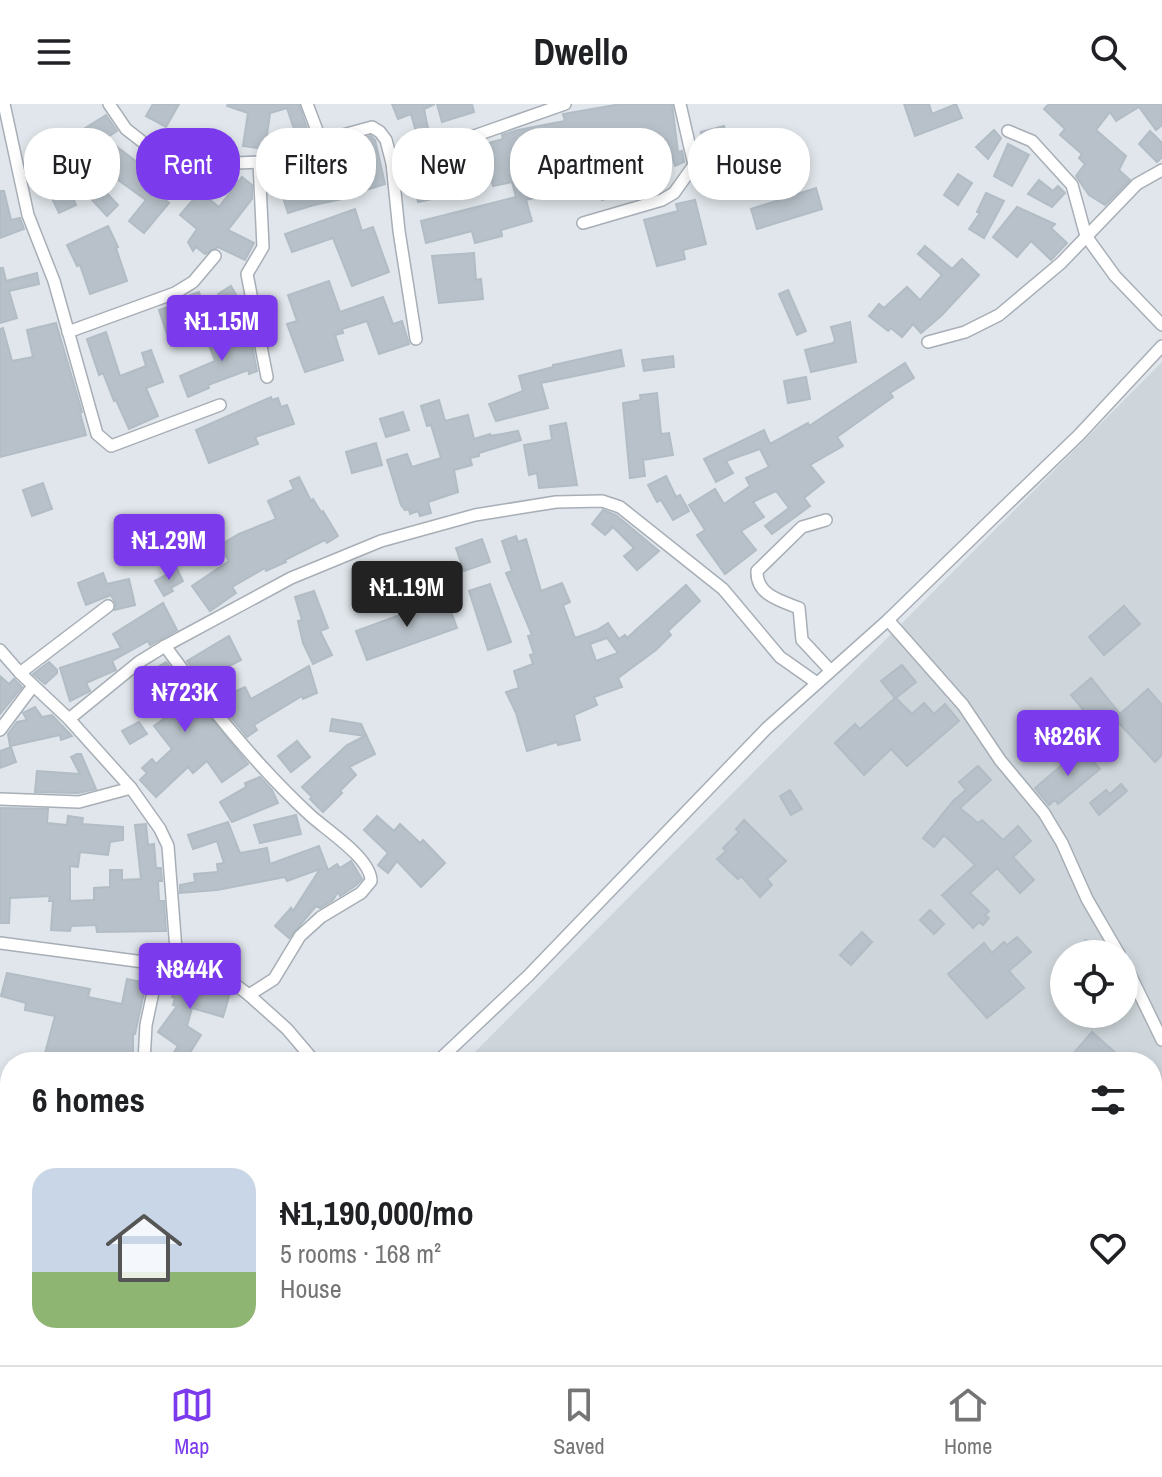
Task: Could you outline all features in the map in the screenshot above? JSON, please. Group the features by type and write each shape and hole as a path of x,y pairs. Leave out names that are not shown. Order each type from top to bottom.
{"street":[{"path":"4,104 28,215 54,281 97,434 111,446 220,405"},
{"path":"109,104 126,129 144,143 236,163 256,162"},
{"path":"307,104 316,128"},
{"path":"494,129 565,104"},
{"path":"583,223 662,200 674,193 694,165 680,104"},
{"path":"376,130 386,140 392,163"},
{"path":"1008,131 1032,141 1072,185 1086,236 1115,276 1162,325"},
{"path":"928,342 965,332 999,315 1061,263 1137,184 1162,170"},
{"path":"261,200 263,247 247,274 267,377"},
{"path":"396,200 416,339"},
{"path":"68,332 175,293 193,282 215,256"},
{"path":"448,1052 528,976 767,728 888,620 1079,435 1162,346"},
{"path":"69,719 139,662 291,578 381,541 475,515 556,502 602,501 620,507 723,589 780,657 817,683"},
{"path":"826,520 802,527 757,571 757,578 770,597 799,608 802,640 830,670"},
{"path":"20,673 108,606"},
{"path":"888,620 963,705 1000,760 1044,813 1067,851 1087,899 1111,940"},
{"path":"165,646 206,702 258,762 311,817 348,846 371,875 371,881 361,893 321,917 300,936 274,979 249,995"},
{"path":"0,650 69,719 131,788 160,829 168,846 176,950"},
{"path":"0,730 33,686"},
{"path":"0,799 79,802 131,788"},
{"path":"0,943 159,964"},
{"path":"176,950 198,956 249,995 287,1029 307,1052"},
{"path":"145,1052 146,1025 159,964 176,950"},
{"path":"1138,991 1162,1040"}],"shaded area":[{"path":"1162,362 1162,1052 475,1052"}],"building":[{"path":"153,104 179,104 166,127 146,116"},
{"path":"299,104 307,128 294,128 287,108 270,113 268,128 256,128 256,148 243,146 248,113 227,106"},
{"path":"392,104 435,104 424,109 428,128 415,128 411,114 398,119"},
{"path":"437,104 472,104 474,112 442,122"},
{"path":"621,104 672,104 678,152 682,151 684,162 675,166 672,128 528,128 565,121 563,114"},
{"path":"904,104 929,104 932,114 956,104 962,118 915,136"},
{"path":"1049,104 1162,104 1162,125 1156,130 1139,107 1116,121 1110,112 1096,130 1126,156 1119,170 1130,180 1105,205 1089,195 1076,176 1085,164 1079,158 1082,154 1060,135 1065,129 1044,109"},
{"path":"106,115 115,128 85,128"},
{"path":"994,130 1001,138 988,159 976,147"},
{"path":"1150,131 1162,143 1162,157 1157,162 1139,144"},
{"path":"510,132 510,182 494,186 494,142 503,139 502,135"},
{"path":"376,144 385,184 376,187"},
{"path":"1008,144 1029,155 1012,186 994,176"},
{"path":"120,149 136,161 136,193 120,181"},
{"path":"958,174 972,183 958,205 944,195"},
{"path":"242,177 252,185 252,199 228,230 254,243 245,260 218,247 205,254 196,247 193,251 188,242 197,229 180,215 193,200 210,200 219,207 224,200 240,200"},
{"path":"1039,180 1053,191 1058,186 1065,193 1052,207 1028,194"},
{"path":"816,188 822,209 757,229 751,209 779,200 810,200 810,190"},
{"path":"0,191 4,191 11,220 20,218 24,229 0,238"},
{"path":"986,193 1004,201 984,238 969,229 980,213 977,212"},
{"path":"510,199 526,200 532,221 501,230 502,236 475,243 472,231 426,243 421,221"},
{"path":"53,200 74,200 76,205 59,213"},
{"path":"92,200 113,200 118,205 107,216"},
{"path":"146,200 165,200 169,203 144,233 129,221"},
{"path":"284,200 337,200 314,205 288,213"},
{"path":"695,200 706,244 683,250 685,259 657,266 644,220 678,211 676,204"},
{"path":"1017,207 1055,224 1051,228 1067,243 1051,260 1031,241 1017,257 993,237"},
{"path":"355,209 362,231 373,227 389,272 352,286 333,238 292,252 285,234"},
{"path":"108,226 118,247 127,281 90,294 80,265 77,266 67,245"},
{"path":"925,246 952,269 962,259 979,275 921,333 913,324 902,337 891,328 888,331 869,316 879,304 884,308 907,287 920,300 942,275 918,254"},
{"path":"474,253 476,280 481,279 483,299 439,303 432,256"},
{"path":"0,268 3,268 6,281 37,273 39,284 9,291 17,318 0,323"},
{"path":"329,281 340,312 383,297 393,324 402,321 409,344 379,354 367,321 342,329 343,333 335,335 343,360 305,372 287,324 297,321 288,295"},
{"path":"231,286 246,312 233,319 218,294"},
{"path":"788,290 806,331 797,335 779,294"},
{"path":"199,292 211,332 171,346 159,310 187,301 185,297"},
{"path":"850,322 856,362 811,372 805,350 833,343 831,327"},
{"path":"56,323 86,435 0,457 0,329 3,328 12,361 33,357 27,330"},
{"path":"106,332 120,376 146,366 142,353 151,350 163,382 146,388 158,416 129,429 103,373 99,375 87,339"},
{"path":"227,332 230,341 250,334 257,371 249,374 248,370 208,385 209,388 188,397 180,376 215,361 207,340"},
{"path":"621,350 624,366 541,383 548,408 496,421 489,404 523,391 519,376"},
{"path":"673,356 674,367 644,371 642,360"},
{"path":"905,363 914,378 890,393 893,397 837,437 843,446 810,465 824,482 804,498 810,506 772,534 765,526 789,508 776,491 753,502 764,517 741,531 756,550 725,574 697,535 705,530 689,505 715,489 724,504 750,486 746,478 769,467 760,449 726,461 733,473 716,482 704,459 764,430 770,444 808,423 809,426"},
{"path":"806,377 810,399 788,403 784,381"},
{"path":"657,393 661,434 669,433 673,455 643,460 645,476 630,478 623,403 641,400 640,395"},
{"path":"271,397 272,400 278,398 281,407 287,405 294,424 255,437 258,444 209,463 196,430"},
{"path":"439,400 445,421 468,415 474,439 518,431 521,440 470,458 472,465 454,470 458,492 428,502 431,513 420,516 418,511 410,514 409,509 405,510 401,505 387,460 407,454 412,467 441,458 431,425 427,426 421,406"},
{"path":"403,412 409,430 386,437 380,419"},
{"path":"566,423 577,485 539,488 537,473 529,475 524,445 552,440 550,426"},
{"path":"376,443 382,465 352,473 346,452"},
{"path":"666,476 676,497 680,495 689,511 673,520 661,500 657,502 648,485"},
{"path":"299,477 311,501 313,499 323,511 338,536 266,571 265,568 232,587 236,593 210,611 192,586 229,561 220,545 276,519 268,501 294,489 290,481"},
{"path":"43,483 52,509 32,516 23,490"},
{"path":"603,510 616,515 659,551 637,570 624,556 634,548 613,527 605,535 592,524"},
{"path":"516,536 518,542 526,539 541,591 562,583 570,602 563,605 575,638 608,623 619,639 625,635 627,638 686,585 700,601 668,631 671,635 656,650 618,678 622,687 594,697 597,705 574,715 580,740 558,745 557,742 527,751 506,692 519,688 514,671 533,664 530,655 534,654 528,636 532,635 506,573 512,571 502,541","holes":["607,638 618,653 596,661 590,644"]},
{"path":"482,539 490,562 464,571 456,548"},
{"path":"177,569 183,581 164,596 155,581"},
{"path":"103,573 107,584 129,579 135,605 115,610 116,604 111,595 86,605 78,583"},
{"path":"490,584 511,642 488,650 469,591"},
{"path":"314,591 328,628 320,631 332,655 313,664 303,643 298,621 302,620 295,597"},
{"path":"446,598 457,628 367,660 356,631"},
{"path":"163,603 177,630 150,645 148,641 112,661 116,670 86,683 90,691 70,701 60,668 121,648 113,634"},
{"path":"1124,606 1140,624 1104,655 1089,637"},
{"path":"229,636 241,660 221,670 232,693 245,687 251,699 309,666 317,693 303,699 302,696 254,725 257,730 247,737 215,698 206,679 202,681 187,661"},
{"path":"49,662 57,673 45,684 33,674"},
{"path":"166,662 248,764 222,782 207,761 193,773 188,767 156,797 140,780 147,773 142,768 152,759 156,764 172,749 154,726 166,717 145,688 140,691 135,681"},
{"path":"902,665 916,682 896,698 912,714 924,703 934,714 945,704 959,721 907,766 891,749 864,775 835,743 855,724 860,729 895,698 881,681"},
{"path":"0,676 9,684 14,679 22,687 0,714"},
{"path":"1091,678 1120,714 1148,689 1162,705 1162,755 1155,762 1118,722 1112,729 1102,719 1095,724 1071,695"},
{"path":"35,707 42,717 52,715 72,736 61,740 60,735 10,746 8,734 17,722 27,720 23,713"},
{"path":"332,719 361,724 375,754 349,767 356,775 323,812 302,787 347,745 365,736 330,731"},
{"path":"139,722 147,734 130,744 122,731"},
{"path":"297,741 310,757 291,772 278,756"},
{"path":"11,747 16,762 0,768 0,751"},
{"path":"1082,748 1100,769 1058,804 1055,800 1049,805 1035,788"},
{"path":"81,754 96,789 78,793 35,792 37,771 80,774 71,757"},
{"path":"978,766 991,780 960,808 978,823 982,820 1003,840 1018,826 1031,841 1013,857 1034,880 1020,893 997,868 970,893 989,911 985,915 989,918 983,925 979,922 973,928 942,895 975,865 944,835 934,847 923,838 966,790 959,782"},
{"path":"260,777 272,790 278,803 232,822 220,802 246,787 245,783"},
{"path":"1121,784 1127,791 1099,815 1090,803 1106,790 1110,794"},
{"path":"790,790 802,809 791,815 780,796"},
{"path":"0,808 48,809 47,823 67,825 68,816 83,818 82,824 123,827 123,840 110,842 108,855 80,852 78,867 70,866 70,901 94,900 94,888 110,887 110,870 122,870 122,880 141,879 135,825 146,824 148,845 154,844 156,868 161,868 159,901 164,901 166,931 97,932 96,925 71,926 70,931 51,930 53,901 49,901 50,896 10,898 9,923 0,923"},
{"path":"296,815 301,834 260,843 254,825"},
{"path":"377,816 394,831 400,824 420,843 423,840 445,863 421,887 397,861 388,873 378,865 388,853 364,830"},
{"path":"744,820 786,861 767,879 772,885 760,897 741,876 738,879 717,859 726,851 723,848 739,832 736,829"},
{"path":"228,822 240,853 267,848 270,864 319,846 328,870 337,864 340,868 351,861 362,879 340,896 338,892 333,900 320,908 316,906 289,938 275,926 291,908 293,911 320,869 287,881 285,877 217,890 180,893 180,885 195,882 194,874 218,872 217,864 224,863 217,841 193,849 188,835"},
{"path":"930,910 944,924 934,934 920,920"},
{"path":"862,932 872,942 851,965 840,955"},
{"path":"1017,937 1031,952 1009,971 1024,988 987,1018 948,974 984,943 992,953 1004,942 1007,945"},
{"path":"174,968 206,978 204,986 230,993 223,1017 192,1008 187,1026 201,1035 190,1052 174,1052 178,1046 158,1032 177,1006 173,1005 175,998 172,997 177,981 170,978"},
{"path":"7,973 90,989 88,997 122,1004 127,979 146,983 133,1034 133,1052 45,1052 55,1016 25,1010 26,1003 1,996"},
{"path":"1092,1032 1115,1052 1075,1052"}]}
